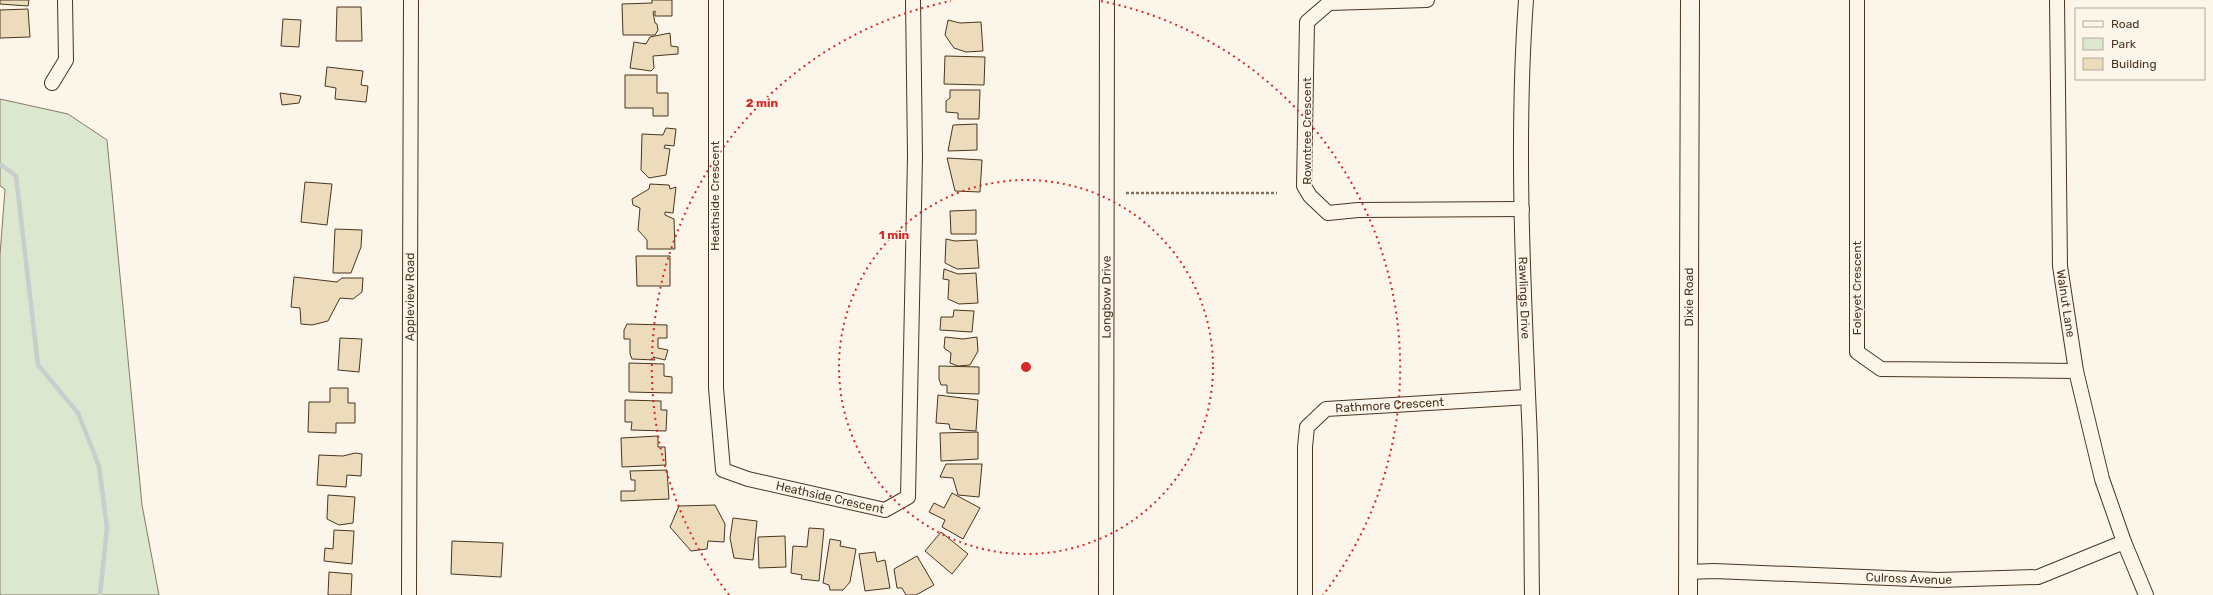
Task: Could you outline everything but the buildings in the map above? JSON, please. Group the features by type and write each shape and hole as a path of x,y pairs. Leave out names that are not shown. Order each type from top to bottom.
{"street":[{"path":"52,83 66,60 65,0"},
{"name":"Appleview Road","path":"409,595 411,0"},
{"name":"Heathside Crescent","path":"716,0 716,388 723,470 748,479 885,510 908,497 915,157 913,0"},
{"name":"Longbow Drive","path":"1106,595 1107,0"},
{"name":"Rowntree Crescent","path":"1427,0 1329,3 1307,22 1304,186 1310,196 1328,213 1358,210 1522,209"},
{"name":"Rawlings Drive","path":"1526,0 1521,66 1522,209 1532,595"},
{"name":"Dixie Road","path":"1688,595 1690,0"},
{"name":"Foleyet Crescent","path":"1857,0 1857,352 1881,369 2076,371"},
{"name":"Walnut Lane","path":"2057,0 2060,266 2076,371 2102,480 2124,542 2146,595"},
{"name":"Rathmore Crescent","path":"1305,595 1304,447 1307,427 1326,409 1528,397"},
{"name":"Culross Avenue","path":"1688,572 1714,571 1938,580 2038,577 2124,542"}],"path":[{"path":"1126,193 1277,193"}],"green space":[{"path":"0,99 68,114 107,140 142,505 159,595 0,595 0,255 5,189 0,186"}],"waterway":[{"path":"0,164 16,176 38,365 78,413 99,466 107,528 100,595"}]}
